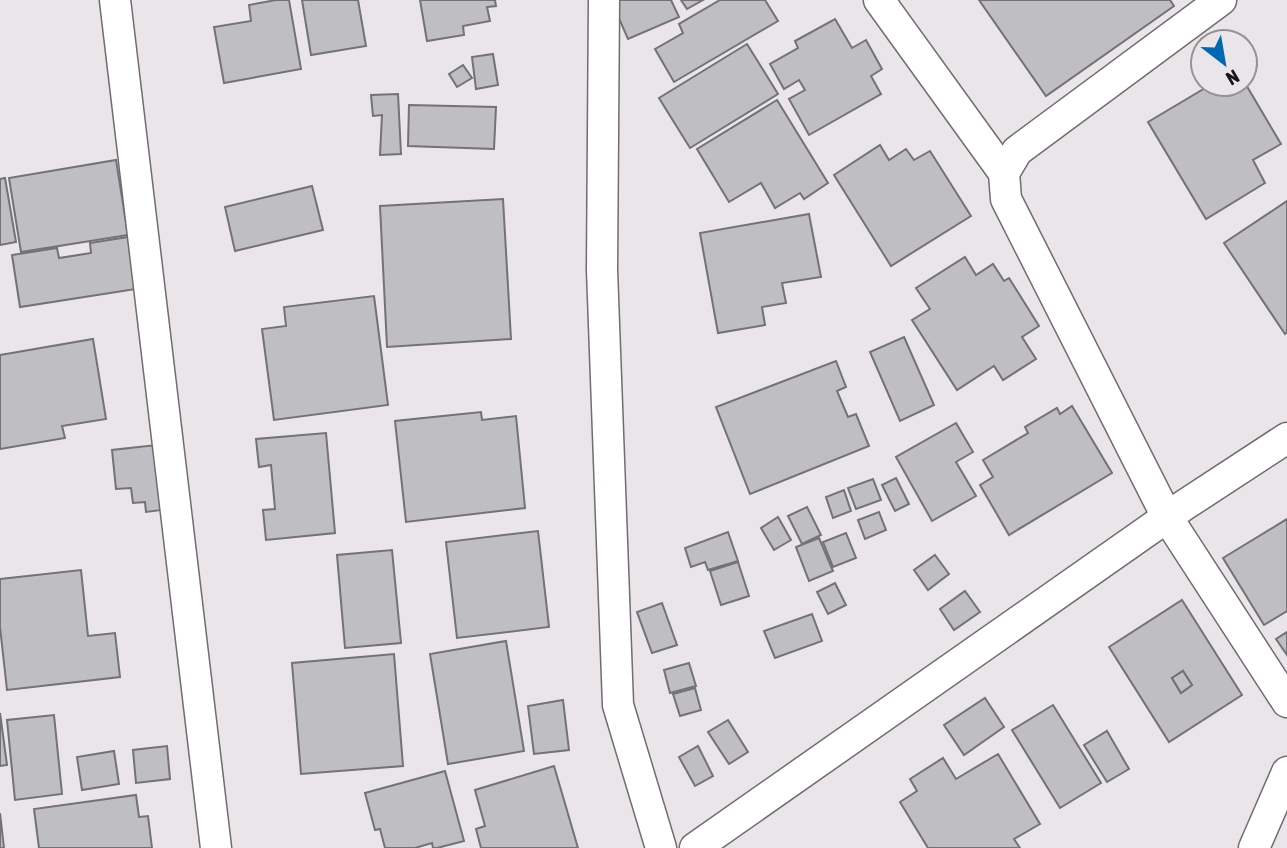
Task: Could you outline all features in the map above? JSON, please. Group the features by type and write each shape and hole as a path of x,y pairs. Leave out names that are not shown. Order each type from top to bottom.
{"street":[{"path":"116,0 216,848"},
{"path":"604,0 602,270 618,705 661,848"},
{"path":"879,0 1004,173 1006,199 1167,517 1287,702"},
{"path":"1004,173 1017,151 1221,0"},
{"path":"695,848 1167,517 1287,438"},
{"path":"1254,848 1287,772"}],"building":[{"path":"289,0 301,69 224,83 214,27 251,21 249,5"},
{"path":"302,0 358,0 366,46 311,55"},
{"path":"420,0 495,0 496,6 487,7 490,21 463,26 464,35 427,41"},
{"path":"611,0 671,0 679,17 628,39"},
{"path":"681,0 703,0 687,9"},
{"path":"720,0 765,0 778,21 674,82 655,49 683,33 679,24"},
{"path":"979,0 1170,0 1174,6 1046,96"},
{"path":"835,19 852,48 866,40 882,69 871,76 881,94 809,135 789,99 805,90 799,80 784,89 770,64 798,48 795,41"},
{"path":"747,44 778,94 690,148 659,98"},
{"path":"493,54 498,85 476,89 472,57"},
{"path":"463,65 472,78 457,87 449,74"},
{"path":"398,94 401,154 380,155 382,115 373,116 371,95"},
{"path":"1189,98 1254,98 1281,144 1253,160 1265,183 1206,219 1148,122"},
{"path":"777,100 828,183 804,199 800,193 775,208 761,183 729,202 697,149"},
{"path":"409,105 496,107 494,149 408,146"},
{"path":"880,145 889,160 906,149 914,160 930,151 971,216 891,266 834,175"},
{"path":"116,160 128,235 21,252 9,178"},
{"path":"5,178 16,242 0,245 0,179"},
{"path":"312,186 323,230 235,251 225,207"},
{"path":"503,199 511,339 387,347 380,206"},
{"path":"1287,201 1287,332 1285,334 1224,243"},
{"path":"809,214 821,277 782,283 786,303 762,307 765,325 718,333 700,233"},
{"path":"128,237 136,289 20,307 12,255 57,248 59,258 91,253 90,243"},
{"path":"965,257 976,275 993,264 1004,281 1009,278 1039,326 1022,337 1036,359 1003,380 994,366 957,390 912,320 930,309 916,288"},
{"path":"374,296 388,405 274,420 262,329 286,326 284,307"},
{"path":"904,337 934,405 900,421 870,352"},
{"path":"93,339 106,419 62,426 65,438 0,449 0,355"},
{"path":"836,361 846,387 837,391 848,417 856,414 869,446 750,494 716,407"},
{"path":"1072,406 1112,473 1009,535 980,485 993,477 983,460 1028,433 1025,427 1057,408 1060,414"},
{"path":"481,412 482,420 516,416 525,508 406,522 395,421"},
{"path":"956,423 973,452 956,462 976,496 932,521 896,457"},
{"path":"326,433 335,533 266,540 263,510 275,509 271,465 259,467 256,439"},
{"path":"156,445 162,510 146,512 145,502 133,503 131,488 116,489 112,450"},
{"path":"896,478 909,504 895,511 882,485"},
{"path":"873,479 881,500 856,509 848,488"},
{"path":"844,490 851,511 833,518 826,497"},
{"path":"807,507 821,535 802,544 788,516"},
{"path":"879,512 886,530 865,539 858,520"},
{"path":"778,517 791,540 774,550 761,528"},
{"path":"1287,519 1287,611 1264,625 1223,558"},
{"path":"538,531 549,627 457,638 446,542"},
{"path":"728,532 738,561 708,570 705,562 691,567 685,548"},
{"path":"846,533 856,558 833,567 823,542"},
{"path":"819,538 833,571 809,581 796,547"},
{"path":"392,550 401,643 345,648 337,555"},
{"path":"935,555 949,574 928,590 914,570"},
{"path":"738,562 749,596 721,605 710,571"},
{"path":"81,570 88,636 115,633 120,677 7,690 0,627 0,579"},
{"path":"835,583 846,605 828,614 817,592"},
{"path":"965,591 980,612 954,630 940,609"},
{"path":"1182,600 1242,695 1169,742 1109,647","holes":["1183,671 1192,685 1181,693 1172,678"]},
{"path":"662,603 677,645 652,653 637,612"},
{"path":"812,614 822,641 775,658 764,631"},
{"path":"1287,632 1287,655 1276,639"},
{"path":"506,641 524,751 448,764 430,654"},
{"path":"394,654 403,766 301,774 292,663"},
{"path":"689,663 696,686 670,693 664,670"},
{"path":"1183,671 1192,685 1181,693 1172,678"},
{"path":"695,688 701,710 680,716 673,694"},
{"path":"985,698 1004,727 964,755 944,725"},
{"path":"563,700 569,750 534,754 528,706"},
{"path":"1053,705 1101,783 1060,808 1012,730"},
{"path":"0,713 7,765 0,766"},
{"path":"54,715 62,794 15,800 7,720"},
{"path":"728,720 748,752 729,764 708,732"},
{"path":"1107,731 1129,769 1107,782 1084,745"},
{"path":"167,746 170,779 136,783 133,750"},
{"path":"698,746 713,776 695,786 679,757"},
{"path":"114,751 119,784 82,790 77,757"},
{"path":"998,754 1040,824 1014,839 1020,848 928,848 900,802 917,791 910,779 943,758 956,779"},
{"path":"554,766 578,848 481,848 476,829 485,826 475,790"},
{"path":"445,771 464,841 437,848 433,848 432,843 415,848 385,848 380,829 375,830 365,793"},
{"path":"136,795 139,817 148,816 152,848 39,848 34,809"},
{"path":"0,813 4,848 0,848"}]}
